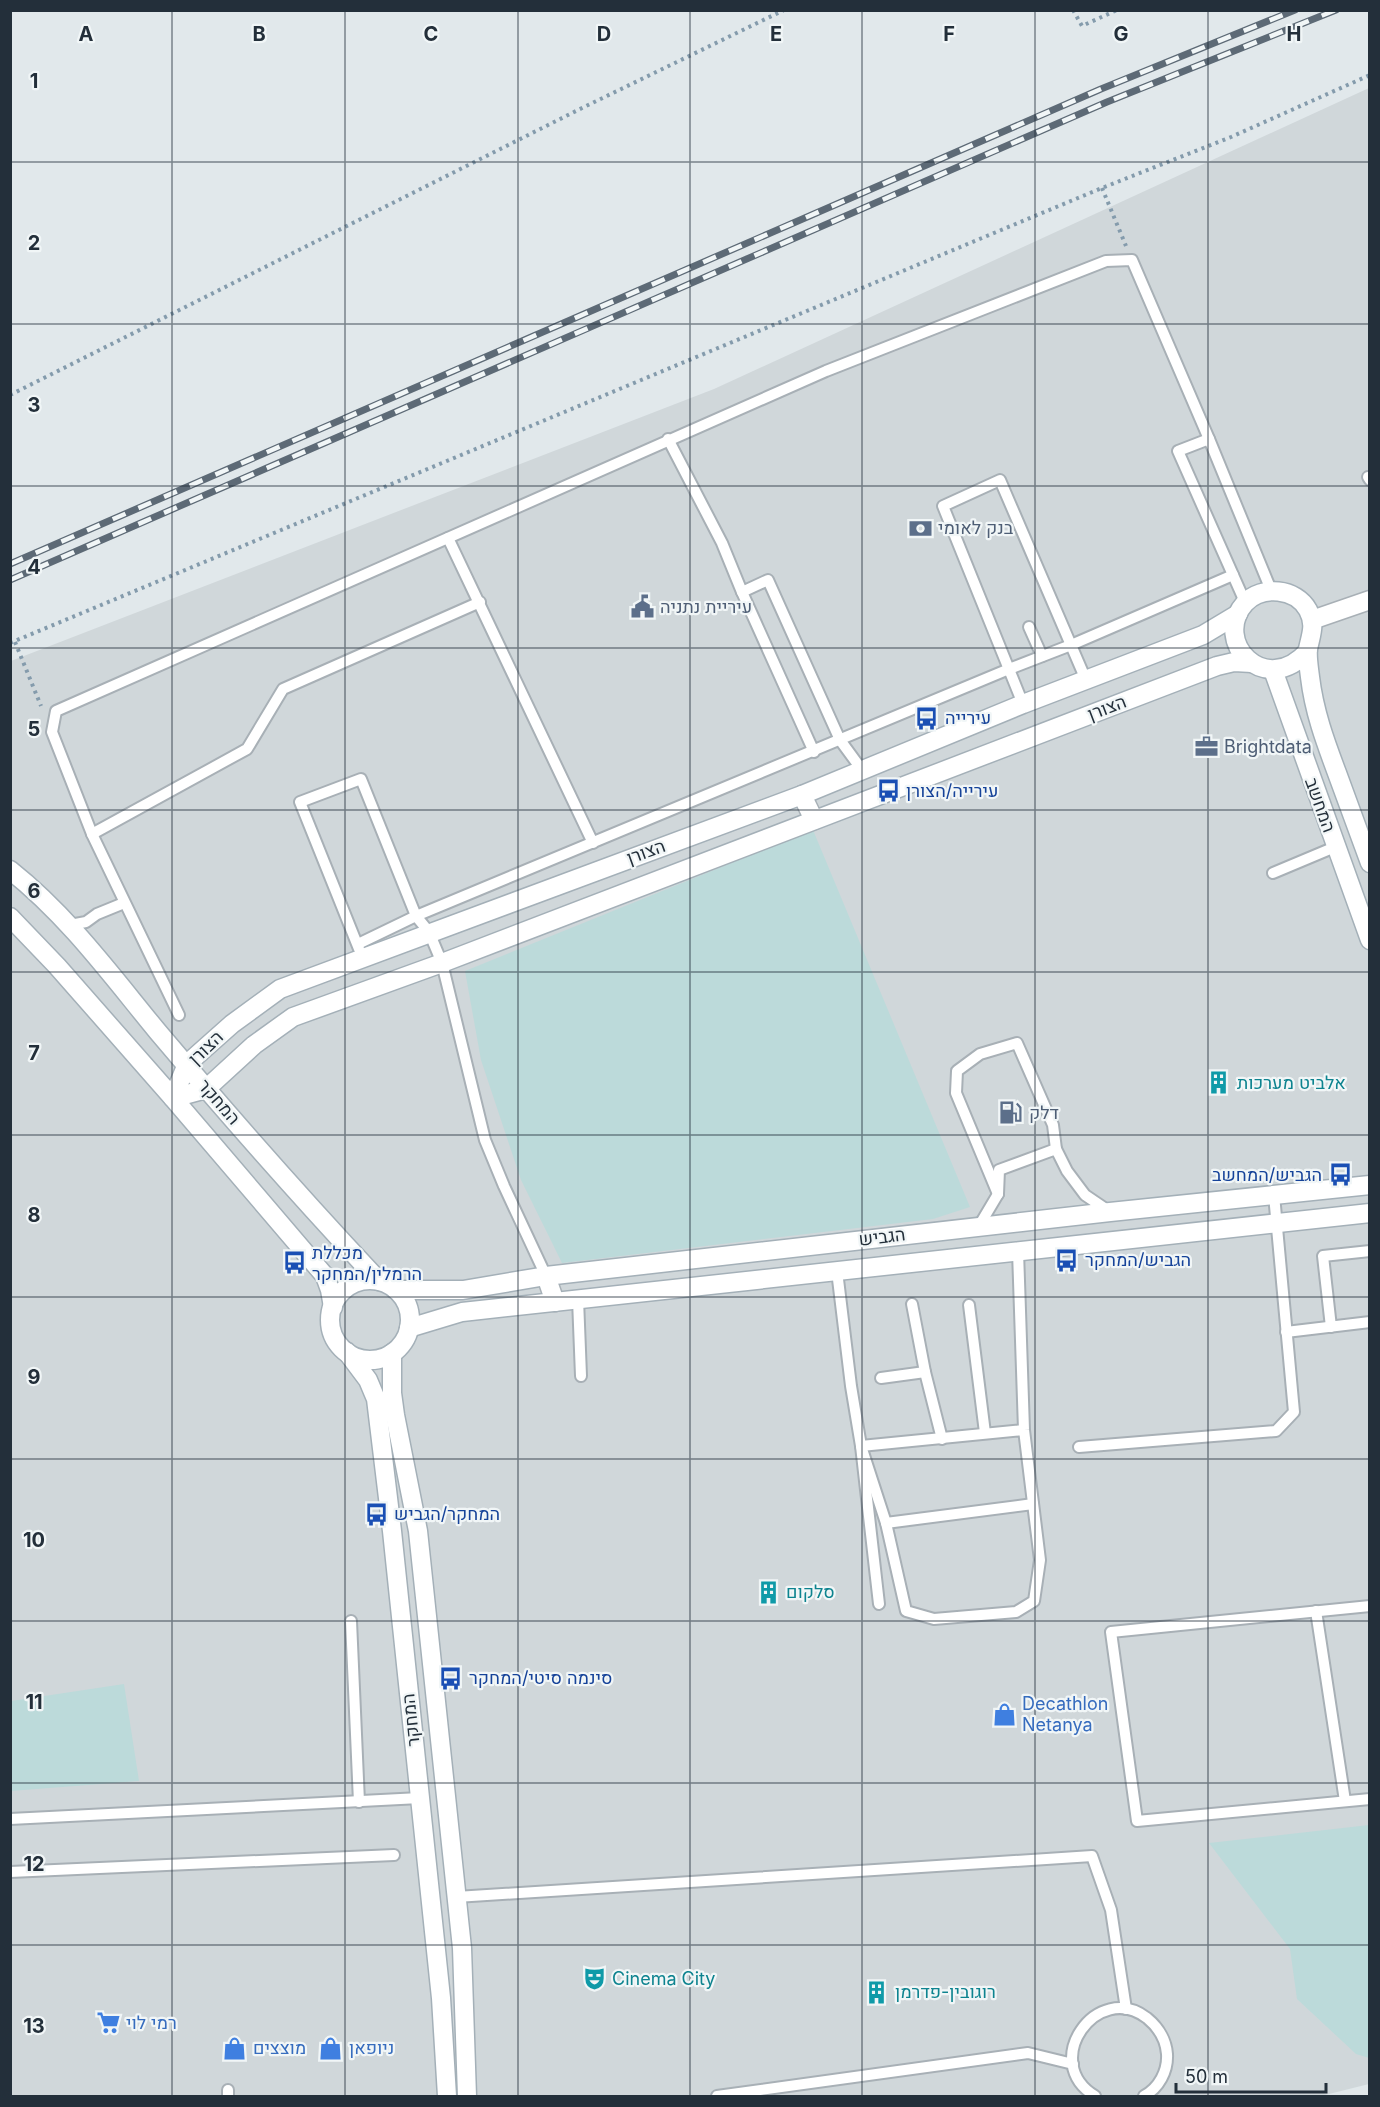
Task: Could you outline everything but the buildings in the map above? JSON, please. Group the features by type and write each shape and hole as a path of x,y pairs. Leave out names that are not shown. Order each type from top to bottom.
{"street":[{"path":"1271,590 1288,593 1306,607 1312,620 1313,634 1308,651 1299,661 1287,668 1273,670 1252,663 1242,653 1236,642 1234,628 1242,608 1258,594 1271,590"},
{"path":"1312,620 1370,600"},
{"name":"הצורן","path":"173,1098 187,1064 231,1024 280,989 359,952 429,932 802,795 1023,704 1203,635 1242,608"},
{"name":"המחשב","path":"1308,651 1313,701 1319,723 1370,863"},
{"name":"הצורן","path":"173,1098 206,1089 254,1045 293,1017 442,963 1216,666 1234,662 1252,663"},
{"name":"המחשב","path":"1273,670 1370,940"},
{"path":"802,795 814,820"},
{"name":"המחקר","path":"10,870 41,895 70,925 206,1089 379,1281"},
{"path":"10,917 57,966 173,1098 325,1276 333,1307"},
{"name":"הגביש","path":"396,1290 463,1290 546,1276 979,1226 1370,1185"},
{"name":"הגביש","path":"409,1328 462,1312 1370,1213"},
{"path":"546,1276 555,1302"},
{"path":"368,1280 379,1281 396,1290 408,1307 409,1328 406,1338 392,1353 382,1358 357,1358 347,1352 338,1343 332,1331 330,1319 338,1296 357,1282 368,1280"},
{"name":"המחקר","path":"347,1352 368,1380 376,1399 442,2008 447,2097"},
{"name":"המחקר","path":"392,1353 392,1393 395,1415 418,1531 456,1897 464,1990 466,2097"}],"lane":[{"path":"179,1016 92,834 52,732 56,711 825,371 1106,261 1132,260 1271,590"},
{"path":"668,439 722,543 814,752"},
{"path":"1209,439 1178,451 1233,575 1242,608"},
{"path":"1023,704 943,506 1000,480 1086,680"},
{"path":"448,538 593,843"},
{"path":"546,1276 485,1140 442,963 429,932 416,916 361,779 300,802 359,952 416,916 1071,645 1233,575"},
{"path":"742,592 768,580 840,740 862,770"},
{"path":"92,834 247,749 283,689 480,602"},
{"path":"1029,627 1042,656"},
{"path":"1272,873 1335,847"},
{"path":"70,925 86,922 97,914 124,903"},
{"path":"998,1194 956,1093 957,1071 981,1054 1017,1043 1053,1125 1056,1149 1067,1171 1084,1196 1110,1212"},
{"path":"979,1226 998,1194 999,1170 1056,1149"},
{"path":"1079,1447 1276,1431 1294,1412 1274,1195"},
{"path":"861,1446 885,1522 906,1611 934,1619 1016,1612 1034,1600 1040,1560 1024,1430 1018,1251"},
{"path":"1330,1327 1323,1256 1369,1254"},
{"path":"837,1271 861,1446 879,1604"},
{"path":"578,1299 581,1376"},
{"path":"912,1304 925,1372 942,1439"},
{"path":"969,1305 985,1433"},
{"path":"1286,1332 1370,1322"},
{"path":"881,1378 925,1372"},
{"path":"861,1446 1024,1430"},
{"path":"885,1522 1034,1504"},
{"path":"1370,1606 1111,1632 1137,1821 1370,1799"},
{"path":"1316,1611 1345,1801"},
{"path":"351,1621 359,1802"},
{"path":"10,1820 420,1798"},
{"path":"10,1872 394,1855"},
{"path":"456,1897 1092,1856 1111,1910 1126,2009"},
{"path":"1095,2097 1078,2079 1072,2064 1072,2049 1085,2023 1097,2014 1111,2009 1126,2009 1141,2014 1154,2024 1163,2037 1167,2053 1165,2069 1158,2084 1144,2097"},
{"path":"717,2097 1028,2053 1072,2064"}],"path":[{"path":"10,395 582,108 784,10"},
{"path":"1073,10 1082,26 1117,10"},
{"path":"52,732 13,642 1102,188 1231,137 1370,75"},
{"path":"1102,188 1132,260"}],"shaded area":[{"path":"1369,88 1369,2084 1321,2096 11,2096 11,661 714,389"},
{"path":"813,830 970,1207 933,1219 562,1263 521,1180 481,1060 465,971"},
{"path":"124,1684 139,1781 11,1791 11,1701"},
{"path":"1370,1825 1369,2058 1356,2054 1297,1999 1290,1949 1209,1843"}],"railway":[{"path":"10,564 1101,89 1295,10"},
{"path":"10,580 1107,102 1336,10"}],"place":[{"name":"בנק לאומי","path":"920,528"},
{"name":"עיריית נתניה","path":"642,607"},
{"name":"עירייה","path":"927,718"},
{"name":"Brightdata","path":"1206,747"},
{"name":"עירייה/הצורן","path":"888,791"},
{"name":"אלביט מערכות","path":"1219,1083"},
{"name":"דלק","path":"1011,1113"},
{"name":"הגביש/המחשב","path":"1340,1175"},
{"name":"הגביש/המחקר","path":"1067,1260"},
{"name":"מכללת הרמלין/המחקר","path":"294,1263"},
{"name":"המחקר/הגביש","path":"376,1514"},
{"name":"סלקום","path":"768,1592"},
{"name":"סינמה סיטי/המחקר","path":"451,1678"},
{"name":"Decathlon Netanya","path":"1004,1714"},
{"name":"Cinema City","path":"594,1979"},
{"name":"רוגובין-פדרמן","path":"877,1992"},
{"name":"רמי לוי","path":"108,2023"},
{"name":"מוצצים","path":"235,2048"},
{"name":"ניופאן","path":"331,2048"}]}
